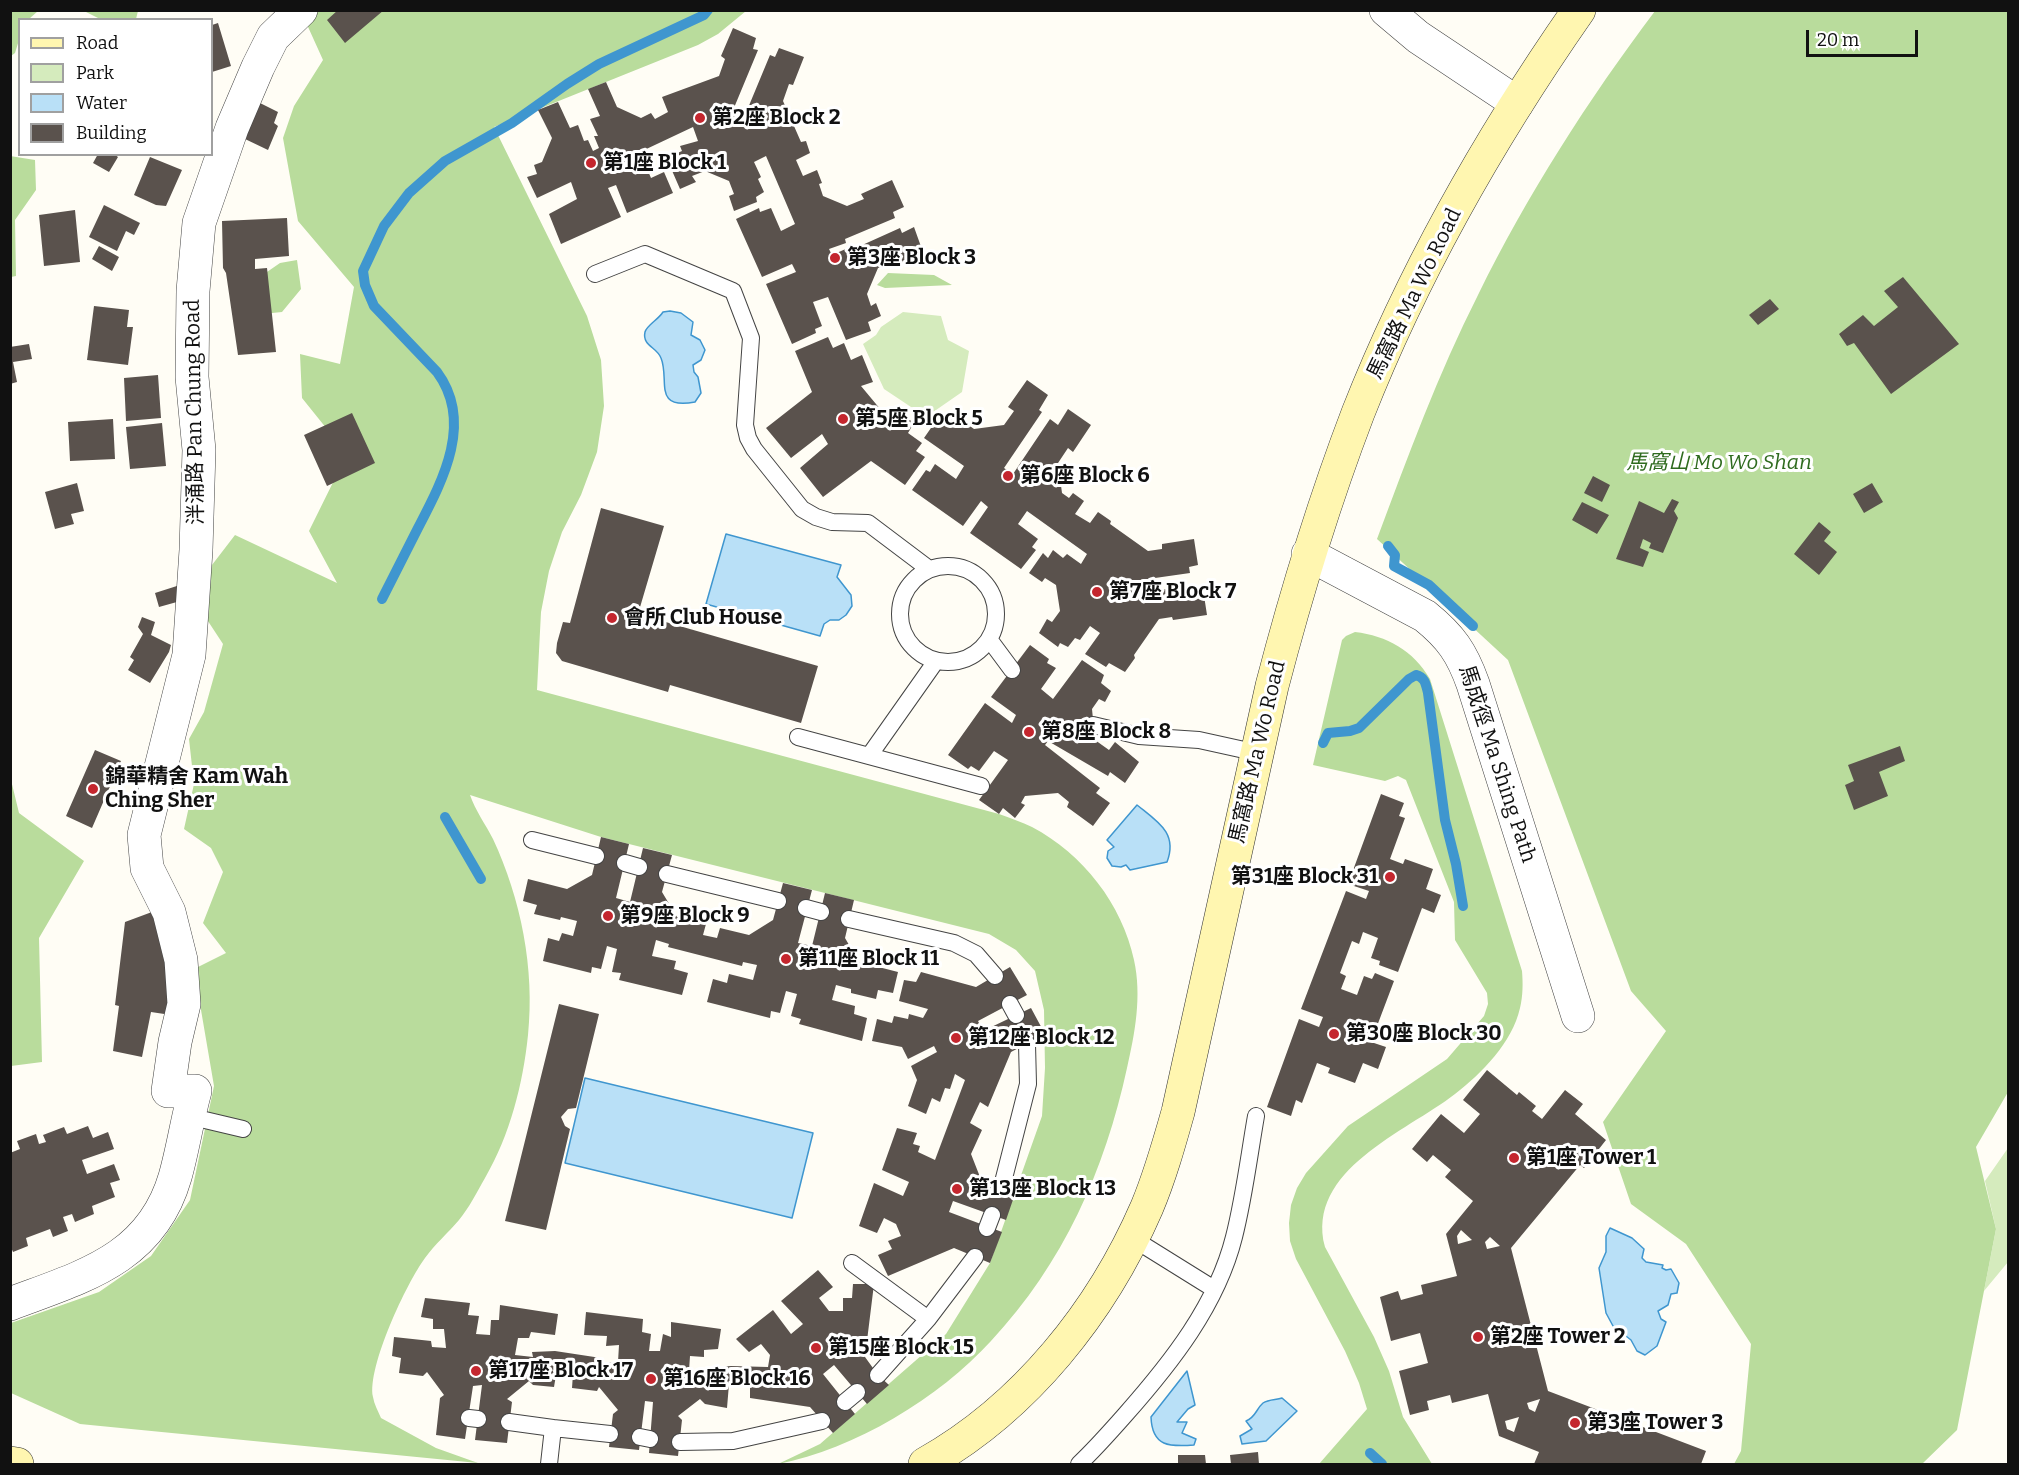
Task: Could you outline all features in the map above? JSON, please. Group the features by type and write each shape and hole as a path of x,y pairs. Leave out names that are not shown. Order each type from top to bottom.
{"street":[{"name":"泮涌路 Pan Chung Road","path":"188,1116 195,1091 168,1091 175,1042 184,1004 181,960 169,912 147,868 144,835 189,655 196,550 199,450 192,377 193,291 200,223 232,128 273,37 301,10"},
{"path":"1386,10 1418,38 1517,103"},
{"name":"馬窩路 Ma Wo Road","path":"925,1464 972,1434 1042,1372 1100,1295 1147,1207 1165,1160 1178,1112 1272,686 1308,554 1359,411 1389,342 1447,224 1517,103 1579,10"},
{"name":"馬成徑 Ma Shing Path","path":"1308,554 1425,616 1455,645 1473,684 1578,1016"},
{"path":"10,1304 96,1271 114,1261 145,1233 168,1197 175,1178 188,1116"},
{"path":"10,1463 17,1464"}],"lane":[{"path":"595,274 645,254 733,291 752,338 745,425 754,449 802,509 832,522 868,523 929,570"},
{"path":"946,566 963,568 978,576 990,589 996,606 995,624 989,639 975,654 956,662 936,661 918,652 905,636 900,616 903,596 915,580 929,570 946,566"},
{"path":"989,639 1012,670"},
{"path":"869,756 936,661"},
{"path":"1093,725 1139,736 1199,740 1258,753"},
{"path":"798,737 981,786"},
{"path":"532,840 596,856"},
{"path":"667,874 778,901"},
{"path":"849,919 954,943 976,954 995,976"},
{"path":"1002,1186 1029,1083 1027,1044"},
{"path":"188,1116 243,1129"},
{"path":"1079,1464 1144,1394 1170,1361 1194,1326 1214,1289 1234,1238 1256,1116"},
{"path":"1132,1238 1214,1289"},
{"path":"878,1375 928,1319 975,1257"},
{"path":"852,1263 928,1319"},
{"path":"680,1442 733,1441 822,1421"},
{"path":"509,1422 610,1434"},
{"path":"549,1464 553,1428"}],"green space":[{"path":"11,10 38,11 30,18 18,18 18,43 15,53 11,56"},
{"path":"138,10 136,18 98,18 84,11"},
{"path":"306,11 746,11 718,34 698,45 494,127 587,316 601,360 604,406 597,452 581,495 562,532 549,571 541,612 537,690 999,814 1024,823 1051,838 1084,866 1110,900 1128,939 1134,960 1137,1001 1135,1028 1127,1068 1107,1143 1078,1214 1060,1248 1017,1311 991,1341 947,1382 921,1401 866,1434 807,1457 778,1464 820,1444 946,1334 990,1263 1042,1116 1045,1068 1044,1010 1035,971 1016,950 989,934 601,837 470,795 503,862 524,935 530,1010 523,1072 514,1109 494,1162 466,1210 429,1253 408,1286 382,1346 373,1383 374,1400 381,1418 436,1448 478,1463 80,1424 11,1393 11,1323 99,1292 151,1256 190,1200 214,1086 194,969 226,953 203,923 223,872 211,848 184,829 194,784 189,739 204,712 223,644 202,612 202,578 235,535 337,583 309,531 347,454 302,398 300,354 340,364 354,287 298,221 283,138 294,106 323,60 304,18"},
{"name":"馬窩山 Mo Wo Shan","path":"1655,11 2008,11 2008,1092 1976,1147 1996,1229 1957,1430 1922,1464 1734,1464 1741,1451 1751,1344 1686,1244 1631,1204 1603,1122 1666,1031 1631,991 1508,660 1377,539 1437,385 1463,325 1497,258 1538,185 1582,114"},
{"path":"10,156 35,160 36,190 15,220 16,276 11,277"},
{"path":"297,260 301,289 282,312 262,314 251,283 280,263"},
{"path":"888,273 934,275 952,285 885,288 877,285"},
{"path":"903,312 941,316 948,340 969,351 962,392 926,417 884,389 863,344 876,335 881,327"},
{"path":"1355,632 1378,637 1398,646 1416,660 1430,679 1522,971 1522,999 1516,1021 1495,1056 1455,1094 1387,1139 1344,1175 1330,1196 1323,1220 1325,1247 1374,1337 1389,1371 1403,1417 1432,1464 1319,1464 1367,1409 1345,1351 1296,1259 1290,1241 1291,1205 1306,1173 1348,1126 1447,1059 1484,1016 1488,1004 1487,993 1455,940 1454,902 1406,780 1398,776 1385,781 1313,765 1342,640"},
{"path":"11,780 19,813 84,861 39,938 42,1062 11,1066"},
{"path":"2008,1148 2008,1262 1984,1291 1996,1229 1985,1181"}],"water":[{"path":"663,312 681,313 693,322 691,335 700,340 705,350 701,360 693,365 701,393 695,402 673,402 668,397 665,391 661,358 645,337 648,327"},
{"path":"726,534 841,565 837,577 851,595 852,606 839,620 830,620 824,624 820,636 706,604"},
{"path":"1137,805 1159,823 1168,836 1170,852 1167,862 1130,870 1126,865 1112,866 1107,858 1108,851 1114,847 1107,840"},
{"path":"585,1078 813,1133 792,1218 565,1163"},
{"path":"1610,1228 1632,1238 1644,1249 1642,1258 1646,1262 1663,1265 1662,1268 1666,1270 1671,1269 1679,1283 1677,1293 1671,1294 1668,1305 1658,1311 1661,1319 1666,1322 1657,1346 1645,1355 1637,1351 1631,1340 1613,1326 1606,1313 1599,1268 1606,1252 1606,1236"},
{"path":"1187,1371 1195,1405 1188,1409 1177,1422 1187,1422 1182,1433 1196,1439 1194,1445 1170,1445 1159,1440 1152,1427 1151,1417"},
{"path":"1282,1398 1297,1411 1266,1441 1242,1444 1240,1436 1252,1429 1246,1421 1263,1403"}],"building":[{"path":"338,10 384,10 345,43 327,20"},
{"path":"218,23 231,66 213,72 213,25"},
{"path":"733,28 756,38 753,49 758,50 731,115 743,120 770,55 775,57 779,48 804,57 793,85 789,84 783,101 801,142 806,141 810,153 796,160 803,176 817,170 822,183 819,184 823,196 847,206 864,199 861,194 892,180 904,207 893,212 895,218 845,239 846,243 829,249 832,255 848,248 849,251 900,228 902,233 914,227 924,255 896,267 894,262 878,268 867,294 871,306 876,303 881,316 868,322 871,331 846,340 828,297 813,302 822,326 815,329 816,333 792,344 766,284 796,272 792,264 762,277 736,219 759,208 760,212 771,208 781,231 795,224 766,156 754,162 761,177 758,179 764,192 756,197 757,202 734,211 729,196 734,194 729,181 705,171 692,176 696,182 680,189 670,166 675,165 671,156 682,151 680,146 698,141 693,127 640,152 651,178 664,172 673,193 627,213 616,185 608,188 621,217 561,244 549,214 577,199 571,182 537,198 527,177 537,174 534,165 542,162 552,138 538,110 558,102 570,128 578,125 584,141 588,140 593,151 599,148 594,136 598,136 590,119 600,116 588,89 606,82 617,107 641,118 651,113 655,119 668,112 662,97 719,76 725,59 721,56"},
{"path":"260,103 278,112 274,123 278,126 268,150 245,139"},
{"path":"97,156 118,157 109,172 93,163"},
{"path":"150,157 182,170 166,206 156,205 134,195"},
{"path":"104,205 140,223 134,235 126,231 117,251 89,237"},
{"path":"75,210 80,262 44,266 39,215"},
{"path":"287,218 289,256 255,259 255,269 267,268 276,352 238,355 226,273 223,268 222,221"},
{"path":"99,246 119,257 112,271 92,259"},
{"path":"1903,277 1959,344 1891,394 1854,343 1847,346 1839,334 1863,315 1874,326 1898,307 1884,291"},
{"path":"1770,299 1779,309 1758,325 1749,315"},
{"path":"94,306 129,310 127,327 133,327 128,365 87,360"},
{"name":"第5座 Block 5","path":"828,337 833,348 844,343 851,360 862,355 873,382 861,386 886,416 891,407 914,423 908,433 922,443 916,451 925,457 905,485 871,461 823,497 800,468 828,444 822,434 791,458 766,428 812,392 795,351"},
{"path":"29,344 32,359 13,362 17,382 10,384 10,347"},
{"path":"158,375 161,418 126,421 124,378"},
{"path":"1027,380 1048,395 1039,410 1042,412 1004,468 1013,474 1050,419 1058,425 1068,409 1091,425 1073,452 1068,448 1058,463 1062,493 1069,498 1073,493 1084,501 1075,514 1090,523 1098,512 1111,521 1110,524 1148,551 1162,549 1162,544 1194,539 1198,565 1189,567 1190,573 1134,581 1137,594 1192,585 1194,590 1203,589 1207,615 1173,620 1172,617 1159,619 1125,672 1109,663 1106,667 1085,654 1100,633 1090,626 1080,640 1075,638 1068,647 1060,643 1058,647 1039,633 1047,619 1052,622 1060,611 1056,585 1045,578 1042,582 1029,573 1043,553 1048,558 1053,550 1063,558 1067,554 1081,564 1087,554 1027,511 1018,524 1038,539 1032,547 1036,550 1021,569 970,533 988,507 981,501 963,526 912,490 926,470 930,472 935,464 956,479 964,466 924,438 940,415 948,421 956,409 966,416 963,421 974,429 1004,425 1014,411 1008,407"},
{"path":"352,413 375,463 327,486 304,435"},
{"path":"113,419 115,459 70,461 68,422"},
{"path":"162,423 166,466 130,469 126,427"},
{"path":"1593,476 1610,485 1602,502 1584,493"},
{"path":"77,483 84,511 71,514 74,524 55,529 45,492"},
{"path":"1872,483 1883,502 1864,513 1853,494"},
{"path":"1672,499 1679,502 1674,511 1678,518 1663,553 1649,548 1651,543 1643,539 1640,548 1649,552 1643,567 1616,559 1639,501 1664,513"},
{"path":"1582,502 1609,515 1597,534 1572,520"},
{"name":"會所 Club House","path":"601,508 664,526 638,614 818,666 801,723 670,685 668,692 562,661 556,653 557,643 563,622 570,623"},
{"path":"1819,522 1831,532 1824,541 1837,552 1819,575 1794,554"},
{"path":"180,585 184,600 159,607 155,593"},
{"path":"142,617 155,622 151,635 171,645 150,683 128,670 134,660 130,657 143,634 138,627"},
{"name":"第8座 Block 8","path":"1030,645 1049,659 1047,663 1056,668 1041,689 1053,699 1082,660 1104,675 1101,683 1111,691 1105,702 1099,699 1092,709 1095,740 1109,750 1115,742 1139,762 1125,783 1110,772 1108,776 1048,741 1045,745 1100,788 1096,793 1110,803 1093,826 1067,807 1069,802 1058,793 1025,796 1021,803 1025,805 1015,818 1003,808 999,814 979,800 1008,760 994,751 979,771 971,766 968,769 948,755 985,703 1012,723 1016,715 991,697"},
{"path":"1900,746 1905,761 1879,772 1888,796 1854,810 1845,785 1854,781 1848,765"},
{"name":"錦華精舍 Kam Wah Ching Sher","path":"95,750 121,761 92,828 66,816"},
{"path":"1381,794 1404,803 1399,816 1405,818 1390,859 1403,864 1405,859 1433,869 1426,889 1441,895 1434,913 1422,908 1398,972 1379,965 1380,961 1371,958 1378,938 1363,932 1359,944 1352,941 1340,973 1346,976 1341,989 1357,995 1364,976 1372,979 1375,973 1394,981 1371,1042 1386,1047 1378,1069 1363,1063 1355,1083 1328,1073 1330,1068 1317,1063 1302,1103 1296,1100 1291,1116 1267,1107 1299,1019 1319,1027 1323,1017 1301,1009 1346,891 1366,899 1369,891 1348,884"},
{"path":"601,837 629,844 616,898 630,902 643,848 672,855 662,892 677,917 706,924 703,935 717,938 720,928 749,935 773,920 783,883 812,890 798,943 812,946 825,893 854,900 845,938 859,962 898,972 893,993 878,990 876,999 851,993 851,989 836,985 832,1000 855,1006 854,1014 867,1018 862,1041 799,1024 801,1019 791,1016 797,994 786,991 780,1013 771,1011 770,1018 707,1002 713,979 727,983 729,974 753,980 757,965 743,962 742,966 668,947 669,944 656,940 652,956 676,961 674,969 688,973 682,995 619,980 621,973 612,972 617,949 607,946 601,969 592,967 591,973 543,961 548,938 559,941 562,933 573,936 577,921 534,914 537,905 523,901 528,879 567,889 592,875"},
{"path":"160,909 171,1015 151,1012 142,1057 113,1051 119,1006 115,1005 125,922"},
{"path":"1010,967 1027,995 978,1021 983,1031 1031,1008 1045,1034 1011,1052 988,1107 980,1102 970,1123 982,1130 971,1154 980,1177 1016,1191 1006,1220 953,1201 949,1212 1002,1232 990,1263 954,1248 888,1276 878,1255 892,1249 888,1241 901,1236 896,1224 884,1218 877,1233 859,1226 874,1183 903,1196 909,1182 882,1170 897,1128 917,1133 913,1144 920,1146 918,1152 935,1160 965,1080 955,1074 950,1089 945,1088 940,1102 932,1098 926,1114 908,1106 917,1080 911,1066 937,1052 934,1046 908,1059 902,1047 872,1041 877,1019 892,1023 894,1016 908,1019 909,1014 923,1018 928,1009 899,1001 904,980 916,982 921,972 976,987"},
{"path":"559,1004 599,1014 576,1108 568,1109 561,1117 565,1126 570,1129 546,1230 505,1221"},
{"path":"1487,1070 1517,1095 1519,1092 1536,1106 1532,1111 1542,1119 1565,1090 1583,1104 1575,1114 1606,1140 1584,1168 1580,1165 1511,1248 1548,1391 1706,1451 1701,1464 1534,1464 1539,1452 1499,1436 1488,1394 1452,1403 1450,1395 1427,1401 1429,1410 1410,1415 1399,1371 1428,1363 1420,1333 1391,1341 1380,1297 1398,1291 1401,1300 1423,1294 1421,1285 1457,1276 1446,1234 1473,1201 1445,1177 1451,1170 1433,1155 1427,1162 1412,1149 1441,1114 1464,1133 1480,1114 1463,1100","holes":["1461,1230 1472,1240 1458,1244 1457,1236","1490,1237 1500,1246 1487,1249 1485,1242","1540,1399 1535,1412 1529,1409 1527,1403","1519,1417 1514,1432 1507,1429 1505,1421"]},
{"path":"88,1126 93,1138 108,1132 114,1149 82,1160 87,1174 114,1164 120,1180 110,1183 115,1197 92,1206 94,1214 75,1222 72,1214 63,1217 68,1231 53,1237 50,1229 26,1238 28,1246 13,1252 10,1245 10,1153 20,1149 17,1141 36,1134 39,1144 46,1142 43,1135 64,1127 67,1134"},
{"path":"818,1270 833,1287 819,1298 829,1311 843,1311 843,1298 852,1298 853,1284 874,1284 865,1357 878,1375 889,1385 867,1404 834,1365 823,1374 855,1414 833,1433 810,1407 750,1398 750,1387 729,1384 727,1408 705,1404 700,1399 678,1416 682,1420 678,1456 649,1453 653,1402 645,1401 639,1450 609,1447 613,1414 618,1410 599,1387 597,1391 572,1388 573,1374 552,1370 556,1375 554,1387 533,1385 529,1381 507,1399 512,1402 507,1443 475,1440 482,1385 473,1386 465,1439 436,1435 440,1398 444,1395 427,1372 423,1376 399,1373 401,1358 392,1356 394,1337 431,1341 432,1347 446,1348 444,1329 433,1329 433,1319 421,1317 425,1298 470,1303 468,1315 479,1316 476,1334 490,1335 491,1320 499,1320 500,1305 558,1314 555,1335 531,1332 529,1338 518,1338 515,1355 533,1357 532,1352 555,1351 601,1358 601,1363 618,1362 619,1345 606,1346 607,1336 584,1335 586,1312 643,1319 642,1332 651,1334 649,1351 660,1351 663,1334 671,1337 671,1322 721,1329 718,1349 704,1350 704,1357 690,1356 689,1371 704,1373 705,1368 731,1366 768,1367 770,1355 761,1344 749,1352 736,1339 773,1310 791,1334 803,1324 781,1301"},
{"path":"1258,1452 1259,1464 1231,1464 1230,1455"},
{"path":"1178,1455 1205,1455 1206,1464 1178,1464"}],"waterway":[{"path":"382,599 437,490 451,451 454,431 453,411 448,391 437,372 374,306 365,285 363,271 384,226 409,193 445,161 512,123 599,64 704,15 708,10"},
{"path":"1388,546 1395,555 1394,566 1429,585 1473,626"},
{"path":"1323,743 1328,733 1359,728 1409,679 1416,675 1423,679 1428,693 1445,820 1463,906"},
{"path":"445,817 481,879"},
{"path":"1370,1453 1382,1464"}],"place":[{"name":"第2座 Block 2","path":"700,118"},
{"name":"第1座 Block 1","path":"591,163"},
{"name":"第3座 Block 3","path":"835,258"},
{"name":"第5座 Block 5","path":"843,419"},
{"name":"第6座 Block 6","path":"1008,476"},
{"name":"第7座 Block 7","path":"1097,592"},
{"name":"會所 Club House","path":"612,618"},
{"name":"第8座 Block 8","path":"1029,732"},
{"name":"錦華精舍 Kam Wah Ching Sher","path":"93,789"},
{"name":"第31座 Block 31","path":"1390,877"},
{"name":"第9座 Block 9","path":"608,916"},
{"name":"第11座 Block 11","path":"786,959"},
{"name":"第30座 Block 30","path":"1334,1034"},
{"name":"第12座 Block 12","path":"956,1038"},
{"name":"第1座 Tower 1","path":"1514,1158"},
{"name":"第13座 Block 13","path":"957,1189"},
{"name":"第2座 Tower 2","path":"1478,1337"},
{"name":"第15座 Block 15","path":"816,1348"},
{"name":"第17座 Block 17","path":"476,1371"},
{"name":"第16座 Block 16","path":"651,1379"},
{"name":"第3座 Tower 3","path":"1575,1423"}]}
